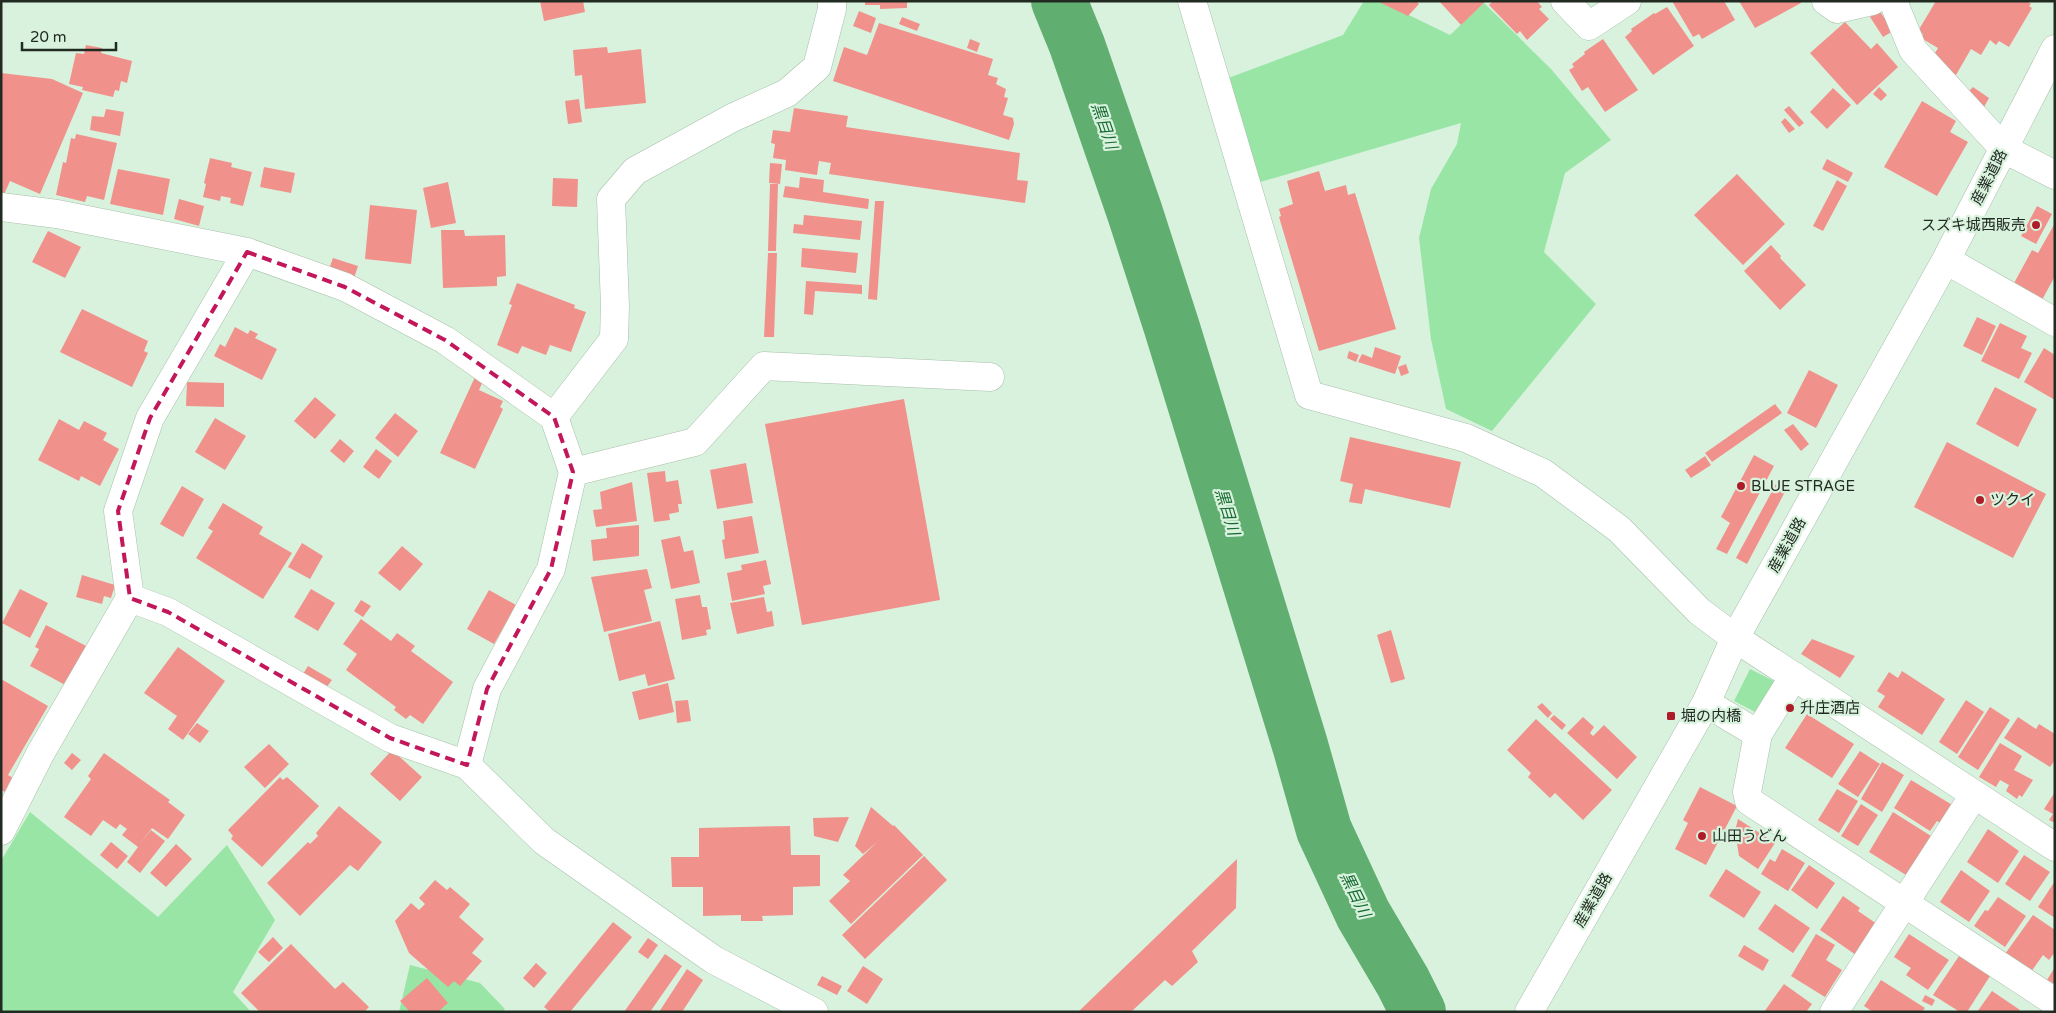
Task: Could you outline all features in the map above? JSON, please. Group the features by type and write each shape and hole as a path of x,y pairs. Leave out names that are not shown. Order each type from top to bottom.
{"street":[{"path":"554,417 614,339 615,306 611,199 635,171 732,118 787,93 817,67 832,9 832,1"},
{"path":"1192,1 1309,395 1466,438 1543,473 1619,529 1699,611 1735,638 2055,847"},
{"path":"1564,1 1589,26 1627,1"},
{"path":"1826,1 1836,9 1872,1"},
{"path":"1893,1 1913,50 2004,149 2055,175"},
{"name":"産業道路","path":"1529,1012 1706,703 1735,638 1946,260 2055,49"},
{"path":"1,207 57,214 247,252 345,287 445,340 554,417 573,472 551,569 487,689 467,765"},
{"path":"1,831 40,754 130,598 118,511 150,418 247,252"},
{"path":"1946,260 2055,322"},
{"path":"573,472 696,442 764,366 990,377"},
{"path":"130,598 168,612 390,738 467,765 544,841 714,960 814,1012"},
{"path":"1794,676 1758,734 1747,792 1749,801 2055,1002"},
{"path":"1706,703 1758,734"},
{"path":"1834,1012 1974,795"}],"highlighted area":[{"path":"247,252 345,287 445,340 554,417 573,472 551,569 487,689 467,765 390,738 168,612 130,598 118,511 150,418"}],"green space":[{"path":"1364,1 1380,1 1450,35 1484,3 1551,69 1611,140 1565,173 1544,252 1596,304 1492,431 1446,409 1431,339 1419,238 1431,189 1457,144 1461,123 1257,183 1223,80 1343,35"},
{"path":"1750,669 1774,681 1757,713 1734,701"},
{"path":"30,812 158,917 227,845 275,920 233,992 251,1012 1,1012 1,861"},
{"path":"410,965 480,983 505,1009 502,1012 399,1012"}],"building":[{"path":"540,1 583,1 585,12 544,21"},
{"path":"865,1 907,1 907,8 880,9 880,5 865,5"},
{"path":"1377,1 1416,1 1419,4 1408,16"},
{"path":"1439,1 1486,1 1461,25"},
{"path":"1493,1 1537,1 1542,7 1539,9 1549,19 1527,40 1520,31 1517,34 1489,5"},
{"path":"1672,1 1724,1 1735,20 1702,39 1699,34 1693,37"},
{"path":"1739,1 1800,1 1801,3 1755,28"},
{"path":"1936,1 2027,1 2031,4 2029,6 2032,8 2009,47 1999,41 1996,45 1990,40 1981,55 1971,49 1956,75 1945,68 1947,66 1932,58 1938,48 1921,38 1923,34 1918,31"},
{"path":"1667,7 1694,46 1653,75 1625,37 1632,31 1631,29 1654,13"},
{"path":"1879,10 1893,31 1883,37 1870,17"},
{"path":"859,11 876,18 871,33 853,26"},
{"path":"902,17 920,24 917,31 899,24"},
{"path":"1845,22 1871,49 1877,43 1898,67 1857,105 1810,53"},
{"path":"879,23 993,59 988,75 998,78 996,84 1006,89 1004,97 1008,98 1003,115 1013,118 1014,124 1009,140 833,81 844,47 867,55"},
{"path":"970,39 980,43 977,52 967,48"},
{"path":"1603,39 1638,90 1605,112 1588,87 1582,91 1569,70 1574,67 1572,64 1585,54 1584,52"},
{"path":"86,45 102,48 101,53 132,61 127,83 121,81 119,91 115,90 113,97 82,90 83,87 69,84 76,53 84,54"},
{"path":"607,47 608,53 641,49 646,103 585,109 582,75 575,76 573,50"},
{"path":"1,73 52,79 83,93 40,194 10,181 3,197 1,196"},
{"path":"1879,87 1887,95 1881,101 1873,94"},
{"path":"1973,87 1989,98 1984,107 1967,93"},
{"path":"1833,88 1851,105 1827,129 1810,112"},
{"path":"579,99 582,122 568,124 565,101"},
{"path":"1922,101 1956,121 1950,132 1968,142 1937,196 1884,167"},
{"path":"1789,106 1804,123 1799,127 1784,110"},
{"path":"794,108 848,116 846,127 1020,153 1017,180 1028,181 1025,203 829,174 831,163 819,161 817,175 785,170 786,160 773,158 775,144 771,143 773,130 790,132"},
{"path":"106,109 124,112 120,136 90,130 92,116 104,117"},
{"path":"1785,118 1795,129 1789,133 1781,122"},
{"path":"76,134 117,143 104,200 87,196 85,202 56,195 63,162 66,163 71,138 75,139"},
{"path":"210,158 232,163 231,167 252,172 243,206 230,203 231,198 221,196 220,201 203,197"},
{"path":"1827,159 1853,173 1848,182 1822,169"},
{"path":"770,163 782,164 780,184 769,183"},
{"path":"264,167 295,173 291,193 260,187"},
{"path":"118,169 170,179 163,215 110,204"},
{"path":"1319,171 1325,191 1346,185 1348,195 1355,193 1396,329 1319,351 1279,217 1281,216 1279,209 1293,204 1287,181"},
{"path":"1737,174 1785,224 1743,265 1694,215"},
{"path":"800,177 824,180 823,192 869,199 868,209 783,197 785,186 799,188"},
{"path":"553,178 578,179 577,207 552,206"},
{"path":"1837,180 1847,186 1823,231 1813,226"},
{"path":"448,182 456,223 431,228 423,188"},
{"path":"770,184 778,184 776,251 768,251"},
{"path":"179,199 204,206 199,226 174,219"},
{"path":"875,201 884,201 877,300 868,299"},
{"path":"370,205 417,210 411,264 365,259"},
{"name":"スズキ城西販売","path":"2037,206 2052,214 2036,244 2021,236"},
{"path":"804,215 862,221 860,240 793,233 794,224 803,225"},
{"path":"2055,223 2055,276 2042,300 2013,285 2032,250 2038,253"},
{"path":"441,230 464,230 465,236 505,235 506,276 497,277 497,286 443,288"},
{"path":"48,231 81,247 65,278 32,262"},
{"path":"1771,245 1781,256 1780,258 1806,285 1780,310 1744,271"},
{"path":"802,248 858,253 856,273 801,267"},
{"path":"768,253 777,253 774,337 764,337"},
{"path":"333,258 358,266 354,278 329,269"},
{"path":"806,281 862,285 862,294 815,291 813,315 804,314"},
{"path":"517,283 575,305 574,308 586,312 571,352 550,345 546,355 522,346 518,354 497,345 512,305 509,304"},
{"path":"82,309 148,341 144,351 148,353 132,387 60,352"},
{"path":"1977,317 1996,326 1982,355 1963,346"},
{"path":"2000,323 2027,336 2021,348 2032,353 2019,379 1981,361"},
{"path":"235,327 248,334 250,330 258,334 255,338 277,349 262,380 214,356 220,344 225,347"},
{"path":"1375,347 1401,356 1395,374 1358,362 1362,354 1372,358"},
{"path":"2044,348 2055,355 2055,400 2024,382"},
{"path":"1349,351 1359,355 1356,362 1347,358"},
{"path":"1406,364 1409,373 1401,376 1398,367"},
{"path":"1809,370 1838,385 1816,428 1787,413"},
{"path":"475,377 483,381 479,390 503,401 500,407 503,409 475,469 440,453"},
{"path":"187,382 224,383 224,407 186,406"},
{"path":"1995,387 2037,409 2018,447 1976,424"},
{"path":"315,397 336,415 315,439 294,421"},
{"path":"904,399 940,600 802,625 765,424"},
{"path":"1775,404 1782,413 1712,462 1705,453"},
{"path":"395,413 418,431 398,457 375,438"},
{"path":"215,418 246,436 225,470 195,452"},
{"path":"59,419 79,430 84,421 107,433 103,440 119,449 100,486 81,476 79,481 38,460"},
{"path":"1793,424 1809,444 1801,451 1784,430"},
{"path":"1350,437 1461,462 1450,508 1365,489 1362,504 1349,502 1353,484 1340,481"},
{"path":"340,439 354,451 344,463 330,451"},
{"name":"ツクイ","path":"1947,442 2046,494 2013,558 1914,507"},
{"path":"376,449 392,461 379,479 363,467"},
{"path":"1754,455 1774,466 1727,554 1716,549 1730,523 1721,517"},
{"path":"1705,456 1711,465 1691,478 1685,470"},
{"path":"746,463 753,503 717,509 710,470"},
{"path":"665,471 666,482 678,480 682,504 678,504 679,512 669,514 670,520 654,522 647,473"},
{"path":"632,482 637,521 596,527 593,510 602,509 600,492"},
{"path":"1777,482 1787,488 1747,564 1736,558"},
{"path":"182,486 204,499 183,537 160,524"},
{"path":"223,503 263,527 259,534 292,553 263,599 196,558 213,531 208,528"},
{"path":"752,516 759,553 725,559 722,540 725,539 723,521"},
{"path":"639,525 639,556 593,561 591,540 607,538 606,528"},
{"path":"680,536 684,552 693,550 700,583 671,589 661,540"},
{"path":"302,543 323,556 310,579 288,567"},
{"path":"402,546 423,564 400,591 378,573"},
{"path":"766,560 771,584 763,586 765,594 732,601 727,573 742,570 741,565"},
{"path":"647,569 652,588 644,590 652,621 604,632 591,577"},
{"path":"82,575 115,585 111,598 104,596 102,604 76,597"},
{"path":"20,589 48,603 30,638 2,623"},
{"path":"311,589 335,603 318,631 294,617"},
{"path":"489,590 516,605 494,644 467,629"},
{"path":"700,595 702,607 707,607 711,629 706,630 707,635 682,640 675,599"},
{"path":"764,597 767,612 772,611 774,626 737,634 730,603"},
{"path":"361,600 371,606 363,617 354,611"},
{"path":"361,619 391,641 397,633 415,646 411,651 453,682 423,724 410,715 406,719 394,710 396,707 346,670 357,654 343,644"},
{"path":"660,621 675,679 648,686 645,674 619,681 608,634"},
{"path":"46,625 90,648 69,687 30,666 39,649 35,647"},
{"path":"1391,630 1405,679 1391,683 1377,635"},
{"path":"1812,639 1855,656 1840,678 1801,654"},
{"path":"178,647 225,681 183,740 168,729 177,716 144,693"},
{"path":"308,666 332,680 326,688 303,674"},
{"path":"1902,671 1945,699 1922,735 1878,707 1885,696 1877,691 1889,672 1898,678"},
{"path":"1,679 48,706 8,775 20,782 13,796 1,790"},
{"path":"668,683 674,712 639,720 632,692"},
{"path":"688,700 691,721 677,723 675,701"},
{"path":"1966,700 1984,712 1957,754 1939,742"},
{"path":"1542,703 1552,713 1548,718 1537,707"},
{"path":"1990,707 2010,720 1978,770 1958,757"},
{"path":"1807,714 1854,744 1832,778 1785,748"},
{"path":"1554,715 1566,725 1562,730 1550,719"},
{"path":"1583,717 1594,727 1590,733 1593,736 1604,725 1637,757 1617,779 1567,733"},
{"path":"2018,717 2036,729 2039,724 2055,734 2055,760 2050,767 2004,738"},
{"path":"1536,719 1612,790 1583,820 1555,793 1550,798 1528,777 1531,773 1507,750"},
{"path":"197,723 209,731 200,743 188,734"},
{"path":"2000,743 2022,756 2014,770 2033,780 2022,797 2019,795 2017,799 2006,791 2009,785 2000,780 1996,787 1979,777"},
{"path":"269,744 289,764 265,788 244,767"},
{"path":"392,750 422,777 400,801 370,774"},
{"path":"1860,751 1880,764 1858,797 1838,784"},
{"path":"72,753 81,760 72,770 64,763"},
{"path":"104,753 170,800 168,802 185,815 168,839 152,828 140,844 151,830 165,841 140,873 127,862 138,847 122,835 127,829 120,824 116,829 103,820 91,836 64,817 91,779 88,776"},
{"path":"1882,762 1904,775 1882,812 1861,799"},
{"path":"280,777 283,780 287,777 319,806 262,867 231,839 233,836 228,830"},
{"path":"1911,780 1954,806 1942,824 1937,821 1930,831 1894,808"},
{"name":"山田うどん","path":"1700,787 1737,806 1706,865 1675,849 1688,823 1683,820"},
{"path":"1837,789 1858,801 1839,833 1818,820"},
{"path":"2055,792 2055,823 2049,820 2053,814 2044,809"},
{"path":"1861,804 1878,815 1858,846 1841,836"},
{"path":"339,806 382,842 358,871 350,865 300,916 267,883 308,842 310,844 318,836 316,833"},
{"path":"871,807 894,825 923,855 851,924 829,901 850,881 843,875 877,842 863,854 855,846"},
{"path":"1893,812 1931,836 1906,875 1869,852"},
{"path":"849,817 838,842 814,836 813,818"},
{"path":"1738,819 1775,843 1758,869 1739,856 1735,831"},
{"path":"790,826 791,855 820,855 820,886 793,887 793,915 762,916 763,921 741,921 741,915 703,916 703,887 672,887 671,857 699,857 699,828"},
{"path":"1988,829 2019,851 1998,883 1967,862"},
{"path":"111,842 128,856 117,869 100,855"},
{"path":"176,844 192,859 166,887 150,873"},
{"path":"1782,849 1805,863 1788,891 1761,874 1770,859 1775,862"},
{"path":"2024,855 2050,872 2030,901 2005,884"},
{"path":"924,856 947,880 865,959 842,935"},
{"path":"1237,859 1236,908 1192,951 1198,962 1172,986 1165,980 1131,1012 1078,1012"},
{"path":"1809,865 1835,883 1817,909 1791,890"},
{"path":"1726,869 1761,892 1744,918 1709,896"},
{"path":"1961,870 1990,891 1969,922 1940,902"},
{"path":"435,880 447,890 450,887 470,904 459,917 484,939 472,953 482,961 460,986 454,981 448,987 409,953 395,921 411,903 419,910 425,904 419,898"},
{"path":"2055,881 2055,918 2038,907"},
{"path":"1843,896 1860,908 1858,911 1877,924 1856,955 1820,930"},
{"path":"1998,897 2026,916 2005,947 1974,926 1985,910 1988,911"},
{"path":"1775,904 1810,928 1793,953 1758,929"},
{"path":"2033,915 2055,930 2055,952 2049,960 2043,955 2031,972 2005,954"},
{"path":"613,922 632,937 570,1012 550,1012 544,1007"},
{"path":"1816,934 1835,945 1826,960 1842,970 1825,997 1791,976"},
{"path":"1909,934 1949,960 1928,990 1906,975 1911,968 1894,957"},
{"path":"273,937 283,948 269,962 258,952"},
{"path":"648,938 658,945 648,959 638,952"},
{"path":"291,944 335,989 343,982 369,1007 364,1012 260,1012 241,993"},
{"path":"1744,945 1769,960 1763,971 1738,956"},
{"path":"665,954 682,966 650,1012 624,1012"},
{"path":"1959,956 1990,976 1967,1012 1960,1012 1933,995"},
{"path":"536,963 547,973 534,988 523,978"},
{"path":"863,966 883,979 867,1004 847,991"},
{"path":"2055,967 2055,984 2047,980"},
{"path":"687,969 703,980 682,1012 659,1012"},
{"path":"822,976 842,986 837,995 817,985"},
{"path":"427,978 448,1003 438,1012 410,1012 400,1001"},
{"path":"1881,980 1925,1008 1922,1012 1873,1012 1864,1006"},
{"path":"1784,984 1812,1004 1806,1012 1764,1012"},
{"path":"1992,991 2020,1010 2018,1012 1977,1012"},
{"path":"1925,995 1935,1000 1932,1006 1922,1001"}],"waterway":[{"name":"黒目川","path":"1059,1 1077,45 1135,213 1172,328 1300,745 1324,830 1363,914 1403,982 1418,1012"}],"place":[{"name":"スズキ城西販売","path":"2036,225"},
{"name":"BLUE STRAGE","path":"1741,486"},
{"name":"ツクイ","path":"1980,500"},
{"name":"升庄酒店","path":"1790,708"},
{"name":"堀の内橋","path":"1671,716"},
{"name":"山田うどん","path":"1702,836"}]}
